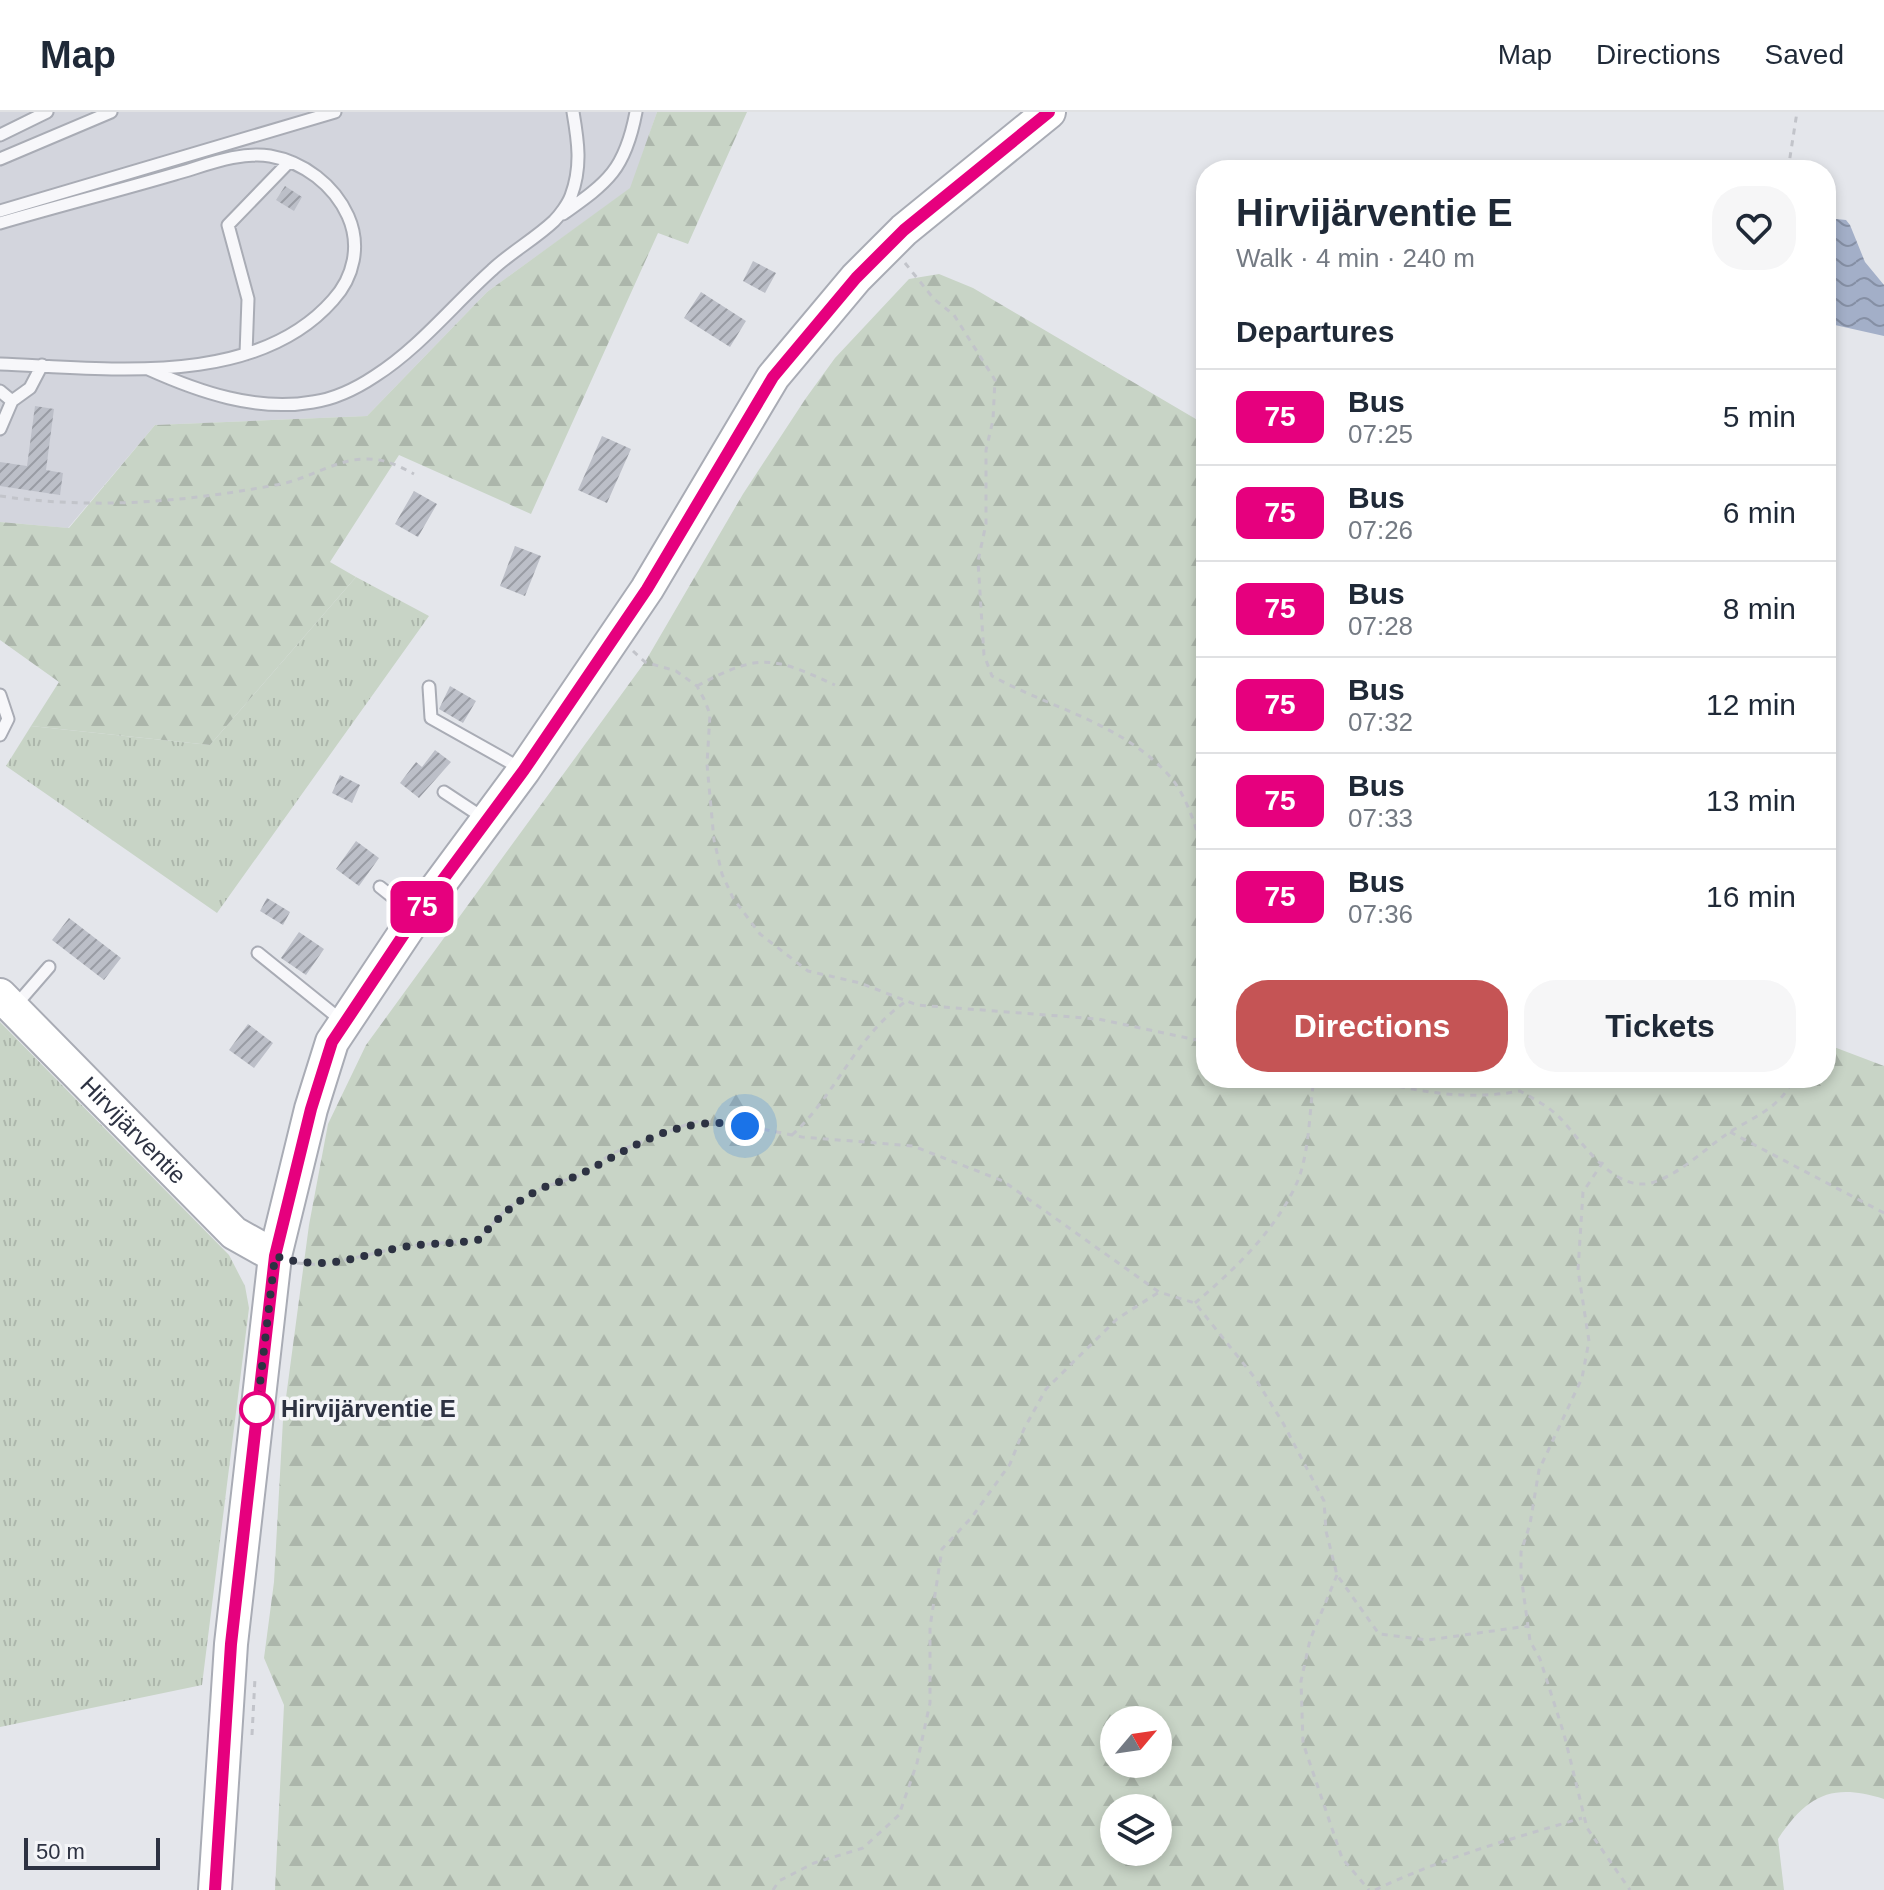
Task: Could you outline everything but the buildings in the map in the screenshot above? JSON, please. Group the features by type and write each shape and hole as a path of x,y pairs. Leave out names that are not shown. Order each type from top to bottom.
{"street":[{"path":"215,1890 231,1644 275,1256 319,1080 332,1042 416,916 524,770 647,589 773,377 856,278 896,239 962,180 1049,112"},
{"name":"Hirvijärventie","path":"6,1002 234,1233 275,1256"}],"lane":[{"path":"0,135 47,112"},
{"path":"0,159 111,112"},
{"path":"0,211 335,112"},
{"path":"555,220 571,198 578,167 580,146 573,112"},
{"path":"148,369 187,387 272,404 315,402 347,391 375,376 411,348 494,268 606,184 627,149 636,112"},
{"path":"0,223 211,163 268,156 289,162 328,185 342,202 352,226 355,246 350,274 325,310 297,332 246,354 148,369 0,364"},
{"path":"246,354 248,299 228,225 289,162"},
{"path":"0,429 12,401 30,388 42,365"},
{"path":"0,391 12,401"},
{"path":"429,687 431,718 524,770"},
{"path":"0,695 8,719 0,735"},
{"path":"444,792 486,819"},
{"path":"380,887 416,916"},
{"path":"258,953 345,1023"},
{"path":"6,1002 49,967"}],"path":[{"path":"1790,160 1797,112"},
{"path":"896,239 908,270 954,315 995,380 993,420 986,450 986,524 978,561 984,655 992,676 1113,731 1152,760 1173,781 1196,835"},
{"path":"0,496 70,504 127,504 211,497 294,482 359,459 389,461 414,474"},
{"path":"615,636 645,662 676,671 697,686 710,714 707,764 714,840 722,874 733,898 760,934 808,971 860,983 917,1005 1098,1019 1196,1040"},
{"path":"697,686 730,669 764,660 794,667 835,685"},
{"path":"792,1135 831,1089 869,1031 906,1001"},
{"path":"1195,1303 1233,1272 1296,1186 1312,1088"},
{"path":"1404,1088 1481,1098 1520,1091 1560,1117 1577,1139 1624,1183 1651,1183 1773,1106 1790,1088"},
{"path":"275,1256 303,1265 323,1265 406,1246 478,1240 507,1208 544,1187 578,1176 613,1153 693,1122 722,1121 792,1135 913,1146 1003,1181 1159,1292 1195,1303 1255,1378 1308,1468 1324,1501 1326,1531 1337,1575 1356,1606 1379,1634 1428,1640 1528,1626"},
{"path":"1730,1132 1884,1213"},
{"path":"1603,1162 1583,1192 1578,1270 1589,1341 1582,1378 1539,1470 1521,1552 1530,1641 1540,1659 1564,1734 1587,1828 1630,1890"},
{"path":"773,1890 779,1881 814,1863 863,1848 899,1815 917,1763 930,1703 930,1627 942,1549 972,1517 1010,1464 1024,1429 1046,1389 1117,1319 1159,1292"},
{"path":"1337,1575 1310,1640 1301,1681 1303,1743 1342,1858 1369,1890"},
{"path":"1375,1890 1433,1863 1491,1849 1509,1837 1584,1818"}],"shaded area":[{"path":"0,112 657,112 631,188 487,292 367,416 155,425 68,528 0,522"}],"green space":[{"path":"657,112 747,112 688,244 658,233 531,514 399,455 330,562 356,577 210,745 31,726 59,682 0,640 0,522 69,528 155,425 367,416 487,292 630,188"},
{"path":"939,274 973,288 1196,419 1196,1088 1836,1088 1836,1048 1884,1066 1884,1799 1850,1792 1836,1793 1811,1802 1800,1812 1778,1839 1784,1890 275,1890 284,1705 264,1658 274,1582 283,1420 309,1225 328,1124 366,1045 645,662 743,494 835,358 909,279"},
{"path":"356,577 429,616 217,913 6,766 31,726 210,745"},
{"path":"0,1022 229,1255 245,1286 249,1308 202,1685 0,1727"}],"water":[{"path":"1836,219 1846,220 1850,225 1865,262 1884,285 1884,336 1836,325"}],"bus line":[{"name":"75","path":"215,1890 231,1644 275,1256 311,1109 332,1042 416,916 524,770 647,589 773,377 856,278 904,230 1049,112"}],"place":[{"name":"Hirvijärventie E","path":"257,1409"}],"route":[{"path":"257,1409 275,1256 303,1265 323,1265 406,1246 478,1240 507,1208 544,1187 578,1176 613,1153 693,1122 722,1121 745,1126"}]}
